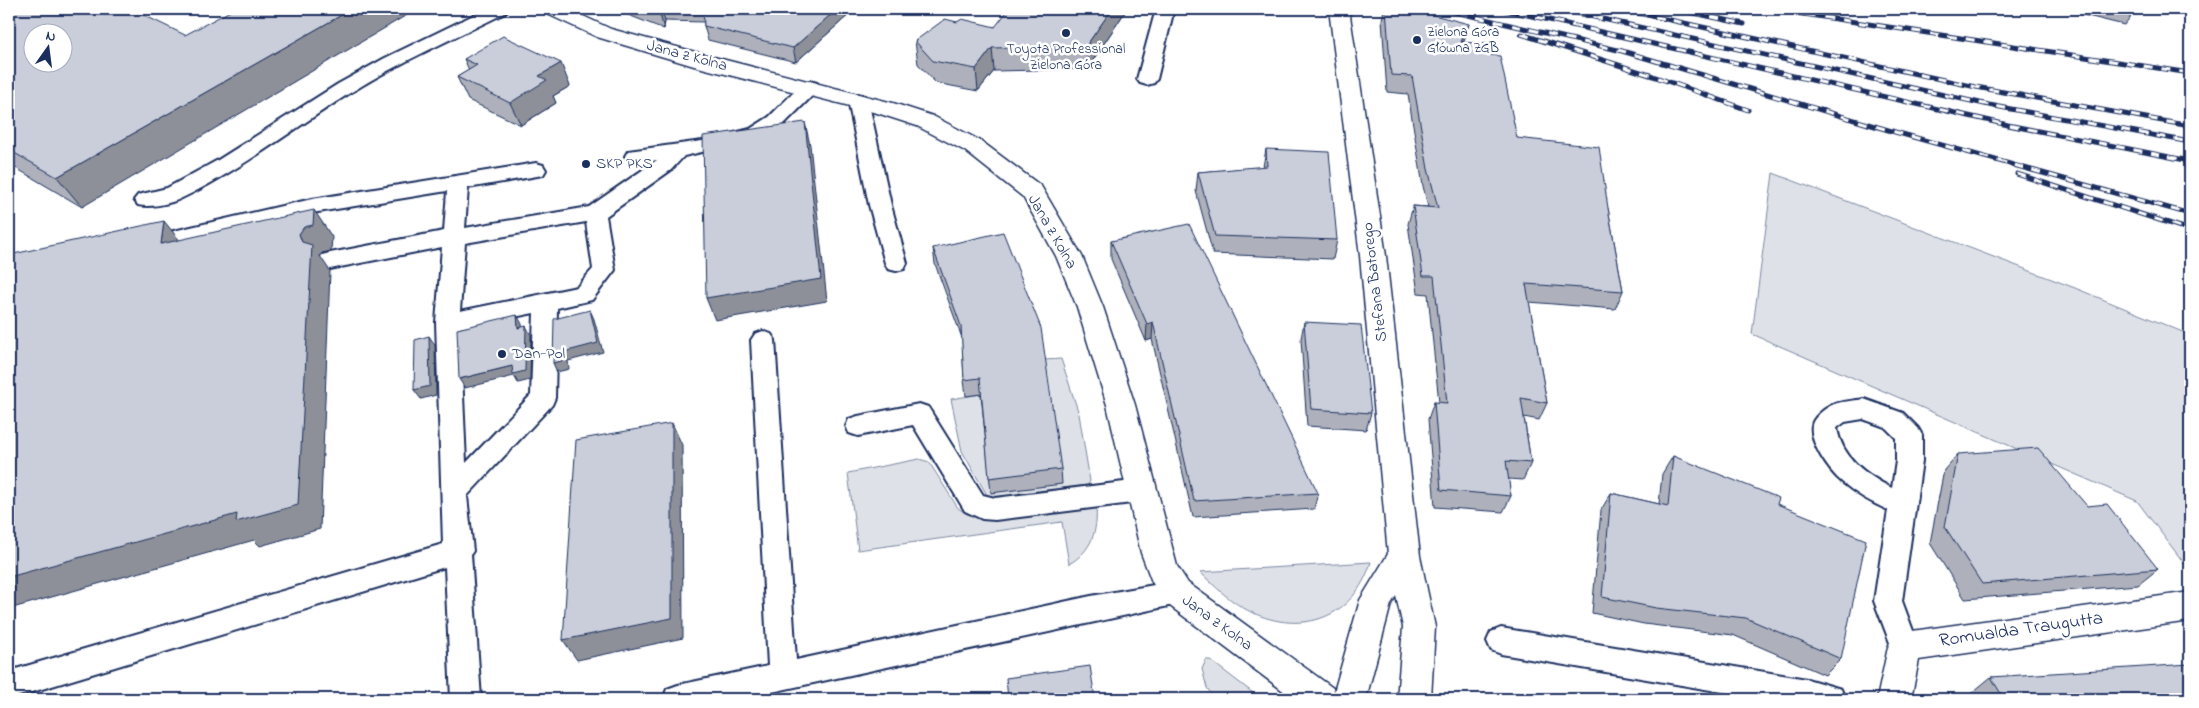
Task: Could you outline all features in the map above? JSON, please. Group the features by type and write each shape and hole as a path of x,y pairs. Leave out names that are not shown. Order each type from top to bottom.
{"street":[{"name":"Jana z Kolna","path":"552,9 604,33 702,61 858,100 925,121 972,146 1032,192 1069,256 1090,307 1121,405 1140,491 1163,572 1176,593 1321,699"},
{"name":"Stefana Batorego","path":"1339,9 1372,256 1400,502 1404,556 1419,627 1415,684"},
{"path":"1349,699 1376,600 1404,556"},
{"name":"Romualda Traugutta","path":"1905,647 2190,606"},
{"path":"1894,699 1905,647"},
{"path":"1415,684 1429,699"}],"lane":[{"path":"145,200 173,194 225,165 345,88 392,62 498,9"},
{"path":"1147,79 1165,9"},
{"path":"635,156 702,147 757,134 776,121 810,87"},
{"path":"858,100 880,205 896,263"},
{"path":"330,261 454,237 596,213 664,165 678,150"},
{"path":"132,248 312,206 536,170"},
{"path":"458,182 448,322 454,493 459,551 466,699"},
{"path":"448,322 584,294 604,270 596,213"},
{"path":"454,493 544,398 546,301"},
{"path":"763,340 783,677"},
{"path":"858,426 919,414 974,503 982,508 995,509 1140,491"},
{"path":"1901,504 1888,601 1905,647"},
{"path":"9,685 459,551"},
{"path":"678,699 742,692 783,677 1091,609 1160,598 1176,593"},
{"path":"1501,641 1807,693 1830,699"}],"shaded area":[{"path":"1773,173 2075,288 2190,335 2190,571 2137,501 1752,334"},
{"path":"1061,359 1079,414 1090,481 1088,485 992,498 987,495 962,451 951,399 981,394 1044,360"},
{"path":"919,459 929,462 958,508 967,514 986,518 1096,506 1096,523 1092,539 1083,553 1069,564 1062,522 858,550 848,473"},
{"path":"1371,562 1363,581 1352,597 1339,609 1324,617 1307,621 1289,622 1270,619 1251,612 1230,599 1200,572"},
{"path":"1206,660 1210,660 1261,699 1215,699 1207,688 1202,669"}],"building":[{"path":"9,9 131,9 185,35 234,9 352,9 57,177 9,150"},
{"path":"643,9 661,9 660,15"},
{"path":"703,9 837,9 793,48 704,26"},
{"path":"1009,9 1112,9 1086,46 992,48 976,69 933,61 915,41 945,19 957,22 962,19 995,27"},
{"path":"1386,9 1410,9 1469,24 1461,42 1490,44 1491,55 1500,56 1517,138 1599,147 1623,291 1526,284 1547,403 1521,398 1531,463 1506,461 1511,496 1441,490 1434,402 1447,403 1434,276 1423,276 1413,206 1438,208 1428,169 1412,76 1391,75"},
{"path":"503,36 561,63 539,76 547,80 510,103 457,77 477,65 464,59"},
{"path":"805,122 821,279 706,298 703,136"},
{"path":"1266,149 1329,152 1337,240 1215,236 1198,172 1267,166"},
{"path":"314,210 313,225 304,227 299,234 302,242 312,245 298,505 236,522 237,514 9,577 9,255 164,221 161,244"},
{"path":"1189,224 1318,493 1194,501 1153,322 1147,324 1111,241"},
{"path":"1003,232 1041,328 1061,469 989,478 980,378 964,380 961,326 933,248"},
{"path":"590,310 598,343 564,352 565,360 553,363 554,319"},
{"path":"517,315 518,328 526,326 525,371 513,374 512,366 459,379 457,329"},
{"path":"1304,322 1361,325 1371,413 1311,409"},
{"path":"429,336 430,386 414,390 415,340"},
{"path":"672,423 672,618 563,640 576,440"},
{"path":"2038,448 2087,506 2107,504 2158,569 1982,584 1945,527 1958,454"},
{"path":"1673,456 1779,498 1777,504 1866,540 1841,659 1746,618 1656,608 1602,597 1611,493 1668,506"},
{"path":"2190,664 2190,699 2004,699 1991,677"},
{"path":"1090,666 1095,699 1008,699 1006,678"}],"railway":[{"path":"1442,9 1622,51 1895,132 2190,214"},
{"path":"1501,9 2008,125 2190,161"},
{"path":"1558,9 1989,105 2190,142"},
{"path":"1620,9 1976,87 2190,126"},
{"path":"1676,9 1744,24"},
{"path":"1770,9 2190,73"},
{"path":"1521,34 1653,76 1748,110"},
{"path":"2017,174 2190,230"}],"place":[{"name":"Toyota Professional Zielona Góra","path":"1066,33"},
{"name":"Zielona Góra Główna ZGB","path":"1417,40"},
{"name":"SKP PKS","path":"586,164"},
{"name":"Dan-Pol","path":"502,354"}]}
